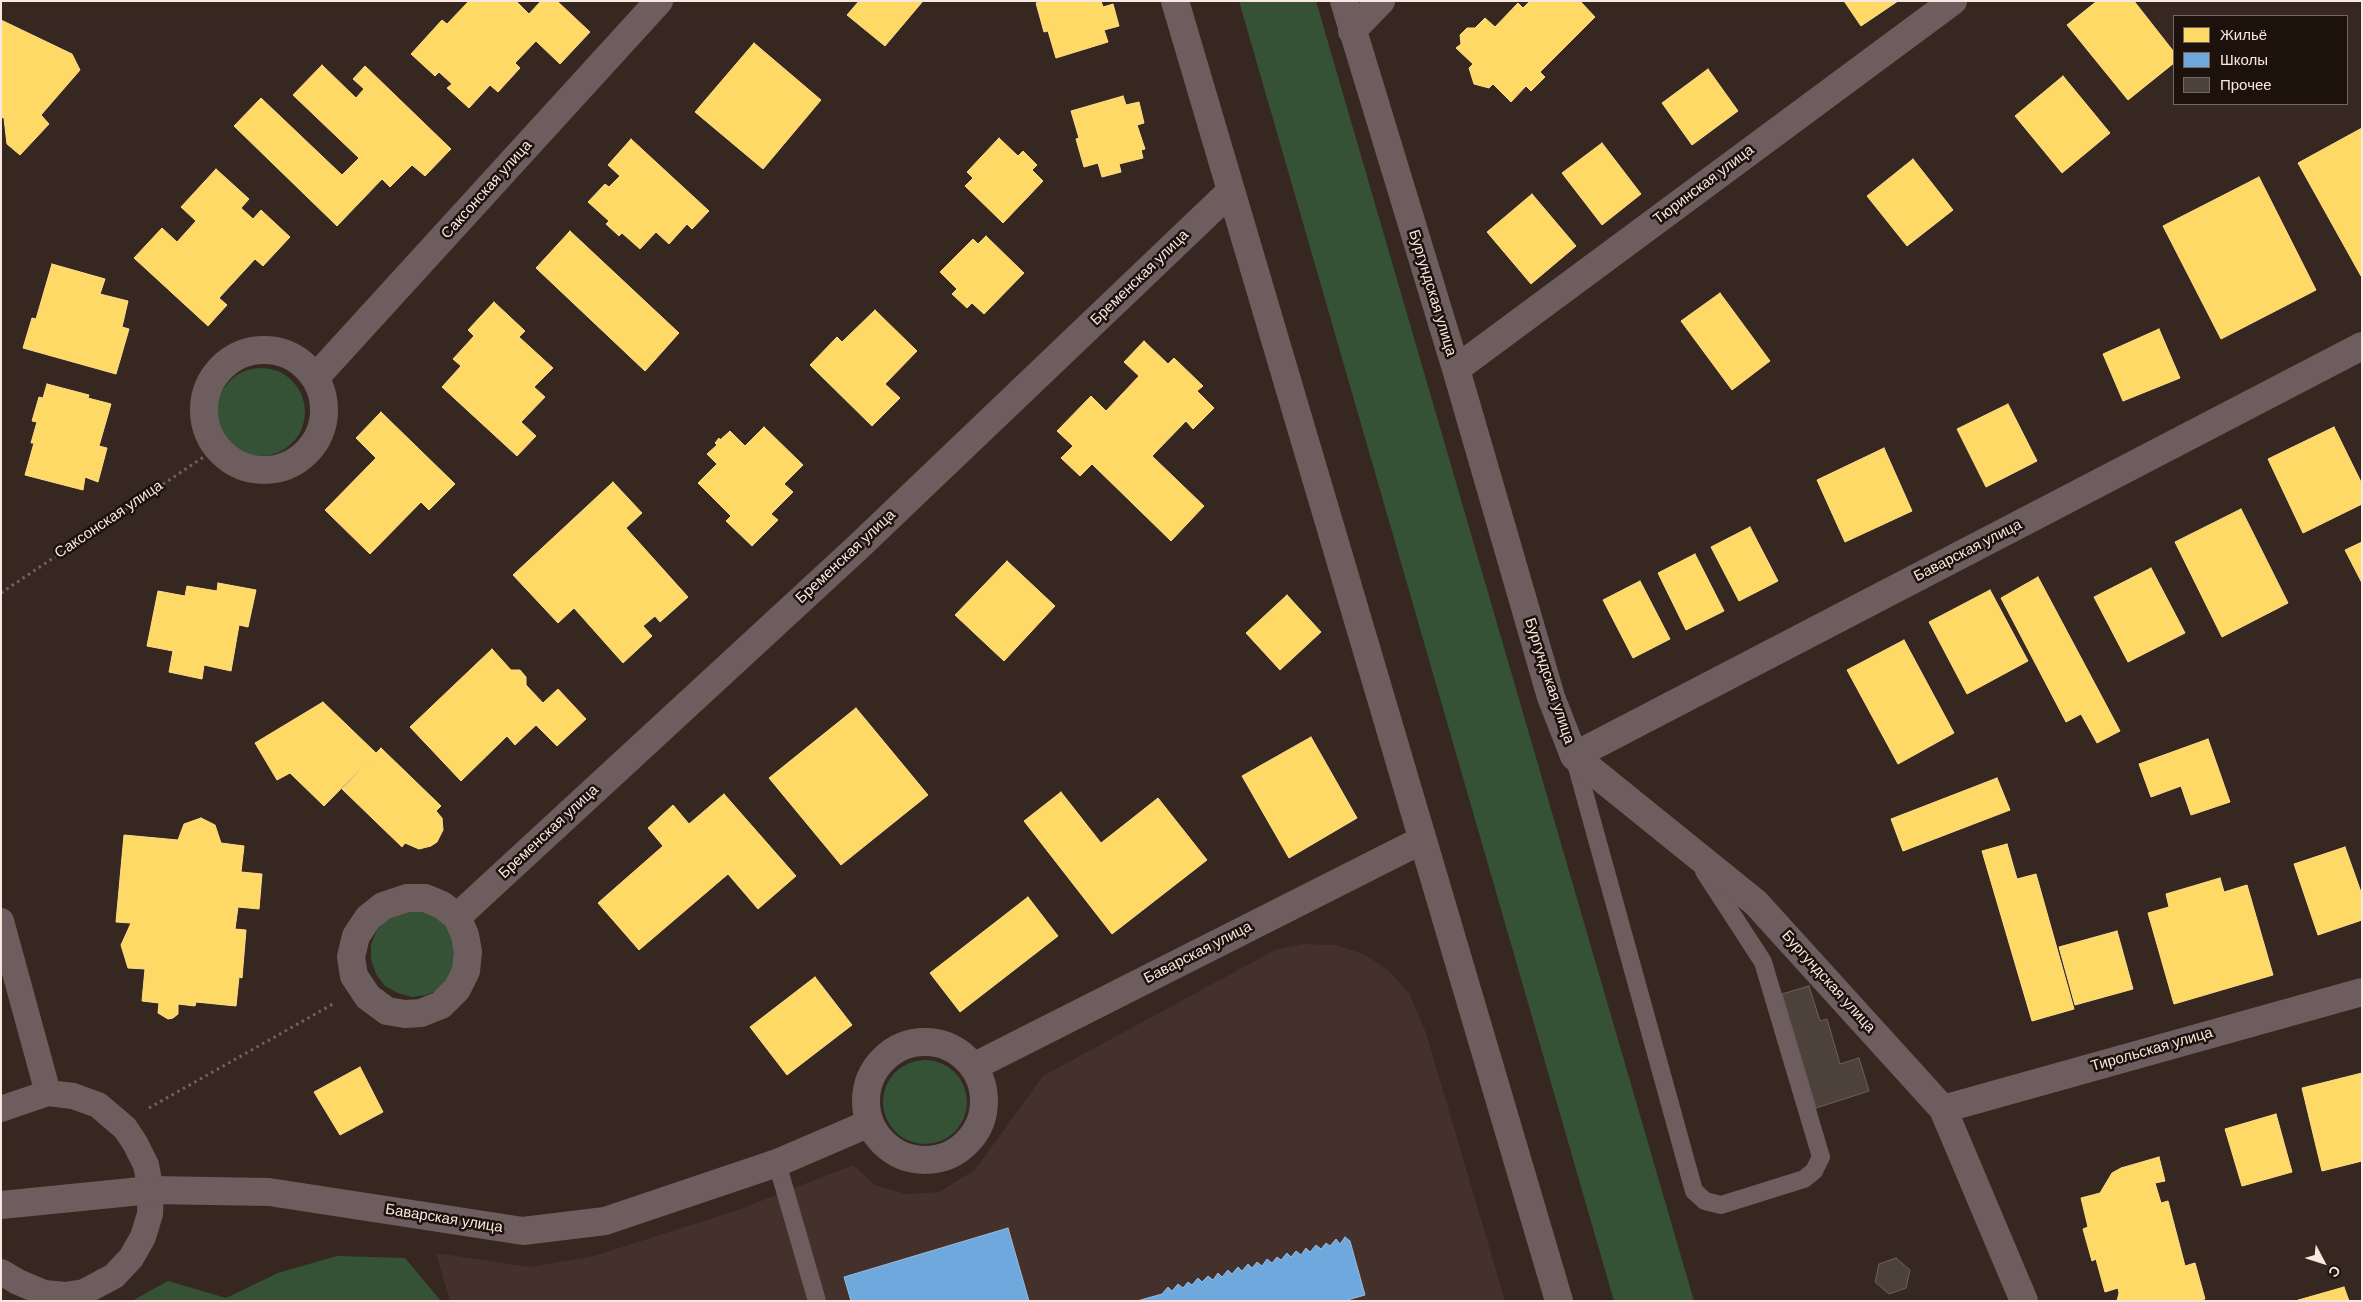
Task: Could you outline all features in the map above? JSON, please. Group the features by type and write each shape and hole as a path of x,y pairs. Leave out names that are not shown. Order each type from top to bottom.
{"street":[{"name":"Саксонская улица","path":"315,378 659,1"},
{"path":"1175,1 1558,1301"},
{"name":"Бургундская улица","path":"1344,1 1456,370 1551,697 1574,756 1756,903 1943,1109 2024,1301"},
{"path":"1352,31 1381,1"},
{"name":"Тюринская улица","path":"1456,370 1953,1"},
{"name":"Бременская улица","path":"457,917 857,548 1231,191"},
{"name":"Баварская улица","path":"1574,756 2362,346"},
{"path":"266,350 285,354 302,364 315,378 322,395 324,413 320,431 311,447 297,459 281,467 264,470 246,467 230,460 217,448 207,431 204,412 206,392 215,374 229,361 246,352 266,350"},
{"name":"Баварская улица","path":"973,1067 1422,840"},
{"path":"407,898 425,898 442,905 457,917 466,936 468,952 466,971 456,989 441,1005 421,1013 404,1014 387,1011 368,997 362,988 354,976 351,957 356,936 368,918 384,906 407,898"},
{"path":"1,921 48,1093"},
{"name":"Тирольская улица","path":"1943,1109 2362,992"},
{"path":"924,1042 943,1045 960,1053 973,1067 981,1082 984,1098 982,1114 971,1137 952,1153 937,1159 920,1160 904,1156 884,1143 870,1123 866,1104 868,1085 875,1068 888,1054 906,1045 924,1042"},
{"path":"1,1109 48,1093 73,1096 98,1105 120,1124 135,1143 146,1165 151,1190 150,1214 146,1230 131,1258 114,1276 84,1292 65,1295 44,1293 18,1282 1,1272"},
{"name":"Баварская улица","path":"1,1205 151,1190 268,1192 523,1231 605,1221 777,1163 870,1123"}],"lane":[{"path":"1574,756 1694,1191 1705,1201 1720,1205 1804,1179 1814,1170 1821,1156 1763,962 1734,914 1691,851"},
{"path":"777,1163 817,1301"}],"path":[{"name":"Саксонская улица","path":"1,592 217,448"},
{"path":"120,1124 362,988"}],"shaded area":[{"path":"1302,944 1335,945 1364,954 1388,970 1409,993 1426,1033 1505,1301 450,1301 436,1253 529,1267 594,1256 738,1210 853,1165 875,1185 906,1194 939,1192 975,1170 1043,1076 1275,950"}],"green space":[{"path":"1239,1 1316,1 1694,1301 1614,1301"},
{"path":"261,368 278,371 292,381 302,395 305,412 302,429 292,443 278,453 261,456 244,453 230,443 220,429 217,412 220,395 230,381 244,371"},
{"path":"400,911 430,911 452,928 457,968 439,990 426,995 412,997 398,993 385,986 376,974 371,959 371,944 377,930 386,918"},
{"path":"925,1060 941,1063 955,1072 964,1086 967,1102 964,1118 955,1132 941,1141 925,1144 909,1141 895,1132 886,1118 883,1102 886,1086 895,1072 909,1063"},
{"path":"337,1256 405,1258 441,1301 132,1301 168,1281 226,1298 278,1273"}],"building: Жильё":[{"path":"469,1 516,1 529,14 541,1 557,1 590,32 560,64 536,41 515,63 520,68 498,92 490,85 469,108 447,88 452,84 439,72 435,76 411,54 442,20 447,24"},
{"path":"859,1 923,1 885,46 847,15"},
{"path":"1043,1 1101,1 1103,7 1113,4 1119,26 1104,30 1108,42 1056,58 1048,31 1044,32 1036,3"},
{"path":"1530,1 1580,1 1595,17 1540,72 1545,77 1531,91 1526,86 1511,102 1493,84 1489,88 1474,84 1469,68 1473,64 1456,48 1461,44 1460,35 1467,28 1475,28 1485,18 1495,27 1518,3 1523,8"},
{"path":"1844,1 1898,1 1861,26"},
{"path":"2097,1 2134,1 2173,51 2173,64 2128,100 2067,25"},
{"path":"1,20 72,54 80,70 41,115 49,124 20,155 7,144 4,118 1,117"},
{"path":"754,43 821,100 763,169 695,112"},
{"path":"322,65 356,98 364,89 353,79 365,66 451,149 425,176 412,165 390,187 382,179 337,226 234,126 261,98 342,175 359,158 293,95"},
{"path":"1708,69 1738,111 1692,145 1662,103"},
{"path":"2063,76 2110,133 2062,173 2015,116"},
{"path":"1123,96 1126,105 1139,102 1144,123 1137,125 1145,149 1141,150 1143,158 1119,164 1121,172 1102,177 1098,163 1084,167 1076,139 1079,138 1071,111"},
{"path":"2362,128 2362,275 2361,276 2298,163"},
{"path":"999,138 1018,156 1023,151 1037,165 1032,170 1043,181 1003,223 965,186 973,178 967,172"},
{"path":"631,139 709,211 692,229 687,224 669,244 656,232 640,249 622,233 619,236 606,224 609,221 588,202 605,184 609,187 620,176 608,165"},
{"path":"1602,143 1641,194 1602,225 1562,173"},
{"path":"1913,159 1953,210 1907,246 1867,196"},
{"path":"216,169 249,199 241,208 253,219 261,210 290,237 263,266 255,259 219,298 227,305 208,326 134,258 162,228 177,242 196,221 181,207"},
{"path":"2259,177 2316,290 2221,339 2163,226"},
{"path":"1532,194 1576,246 1531,284 1487,232"},
{"path":"570,231 679,333 645,371 536,268"},
{"path":"986,236 1024,273 984,314 972,303 967,308 952,294 957,289 940,272 973,239 978,244"},
{"path":"52,264 105,279 100,294 128,301 122,327 129,329 116,374 23,348 32,318 36,319"},
{"path":"1720,293 1770,361 1732,390 1681,321"},
{"path":"494,302 525,331 519,337 553,368 534,387 545,397 521,422 536,436 517,456 442,387 461,366 453,359 474,336 468,330"},
{"path":"875,310 917,351 885,384 900,398 872,426 810,365 837,337 842,342"},
{"path":"2159,329 2180,378 2123,401 2103,354"},
{"path":"1144,341 1168,364 1174,358 1203,386 1197,391 1214,408 1193,429 1186,421 1152,456 1204,506 1171,541 1092,464 1080,476 1061,458 1073,446 1057,431 1091,396 1106,411 1139,376 1124,362"},
{"path":"47,384 89,395 88,398 111,404 99,446 107,448 98,482 85,477 83,490 25,475 34,443 31,443 37,422 32,421 39,397 43,398"},
{"path":"2008,404 2037,461 1986,487 1957,429"},
{"path":"381,412 455,484 429,510 421,502 370,554 325,510 376,458 356,438"},
{"path":"764,427 803,465 784,484 793,492 771,514 778,520 752,546 726,521 731,516 698,483 717,464 707,454 717,445 715,443 719,438 720,440 730,431 745,446"},
{"path":"2334,427 2362,484 2362,504 2303,533 2268,459"},
{"path":"1884,448 1912,511 1845,542 1817,480"},
{"path":"613,482 642,513 626,528 688,597 660,622 655,616 643,626 652,636 623,663 574,608 558,623 513,575"},
{"path":"2241,509 2288,603 2222,637 2175,542"},
{"path":"1750,527 1778,581 1739,601 1711,547"},
{"path":"2362,542 2362,583 2345,550"},
{"path":"1695,554 1724,611 1686,630 1658,573"},
{"path":"1007,561 1055,606 1004,661 955,615"},
{"path":"2151,568 2185,633 2128,662 2094,597"},
{"path":"2038,577 2120,731 2097,743 2081,714 2066,722 2001,598"},
{"path":"1640,581 1670,639 1633,658 1603,600"},
{"path":"218,583 256,590 248,627 239,625 231,671 204,665 202,679 169,672 173,651 147,646 158,591 185,596 187,586 217,591"},
{"path":"1990,590 2028,661 1967,694 1929,622"},
{"path":"1287,595 1321,632 1280,670 1246,633"},
{"path":"1904,640 1954,733 1898,764 1847,670"},
{"path":"492,649 511,670 520,670 526,677 526,685 543,703 558,689 586,719 557,746 536,725 515,745 507,736 461,781 410,727"},
{"path":"323,702 376,753 324,806 290,773 277,780 255,743"},
{"path":"856,708 928,795 841,865 769,778"},
{"path":"1311,737 1357,818 1289,858 1242,776"},
{"path":"2208,739 2230,802 2191,815 2181,786 2151,797 2139,764"},
{"path":"381,748 441,806 436,811 442,818 443,830 437,842 431,846 419,849 405,843 402,847 342,789"},
{"path":"1997,778 2010,810 1903,851 1891,819"},
{"path":"1061,792 1101,843 1158,798 1207,860 1112,934 1024,821"},
{"path":"724,794 796,876 758,909 728,874 639,950 598,903 663,846 648,828 673,805 689,824"},
{"path":"201,818 215,825 221,843 244,846 241,872 262,874 259,909 238,907 235,929 246,930 242,978 239,977 236,1006 196,1002 195,1006 178,1004 178,1014 168,1019 158,1013 159,1003 142,1001 145,969 128,968 121,945 131,923 116,922 124,835 178,840 184,824"},
{"path":"2007,844 2017,879 2036,874 2074,1009 2032,1021 1982,851"},
{"path":"2345,847 2362,895 2362,920 2318,935 2294,864"},
{"path":"2220,878 2224,892 2247,885 2273,975 2174,1004 2148,913 2169,907 2166,894"},
{"path":"1028,897 1058,936 960,1012 930,973"},
{"path":"2117,931 2133,989 2075,1005 2059,947"},
{"path":"815,977 852,1025 787,1075 750,1027"},
{"path":"360,1067 383,1112 340,1135 314,1092"},
{"path":"2362,1073 2362,1161 2322,1171 2302,1088"},
{"path":"2276,1114 2292,1172 2242,1186 2225,1129"},
{"path":"2159,1157 2165,1181 2155,1183 2161,1203 2168,1201 2185,1266 2195,1263 2205,1299 2197,1301 2117,1301 2118,1288 2105,1292 2096,1259 2092,1261 2083,1229 2088,1227 2081,1198 2100,1193 2112,1173 2121,1168"},
{"path":"2344,1287 2349,1301 2295,1301"}],"building: Школы":[{"path":"1008,1228 1029,1301 851,1301 844,1277"},
{"path":"1345,1237 1350,1241 1365,1295 1344,1301 1137,1301 1162,1294 1168,1287 1172,1291 1178,1284 1183,1288 1188,1282 1192,1285 1198,1278 1202,1282 1208,1276 1213,1280 1218,1273 1222,1277 1228,1270 1232,1274 1238,1267 1242,1271 1248,1264 1252,1268 1257,1262 1262,1266 1267,1259 1272,1263 1277,1257 1281,1260 1287,1253 1291,1257 1296,1251 1301,1255 1306,1248 1310,1252 1316,1245 1321,1249 1326,1243 1330,1246 1336,1239 1340,1244"}],"building: Прочее":[{"path":"1809,986 1820,1021 1827,1019 1840,1064 1859,1058 1869,1091 1816,1108 1782,994"},
{"path":"1896,1258 1910,1270 1906,1288 1889,1294 1875,1282 1879,1264"}]}
